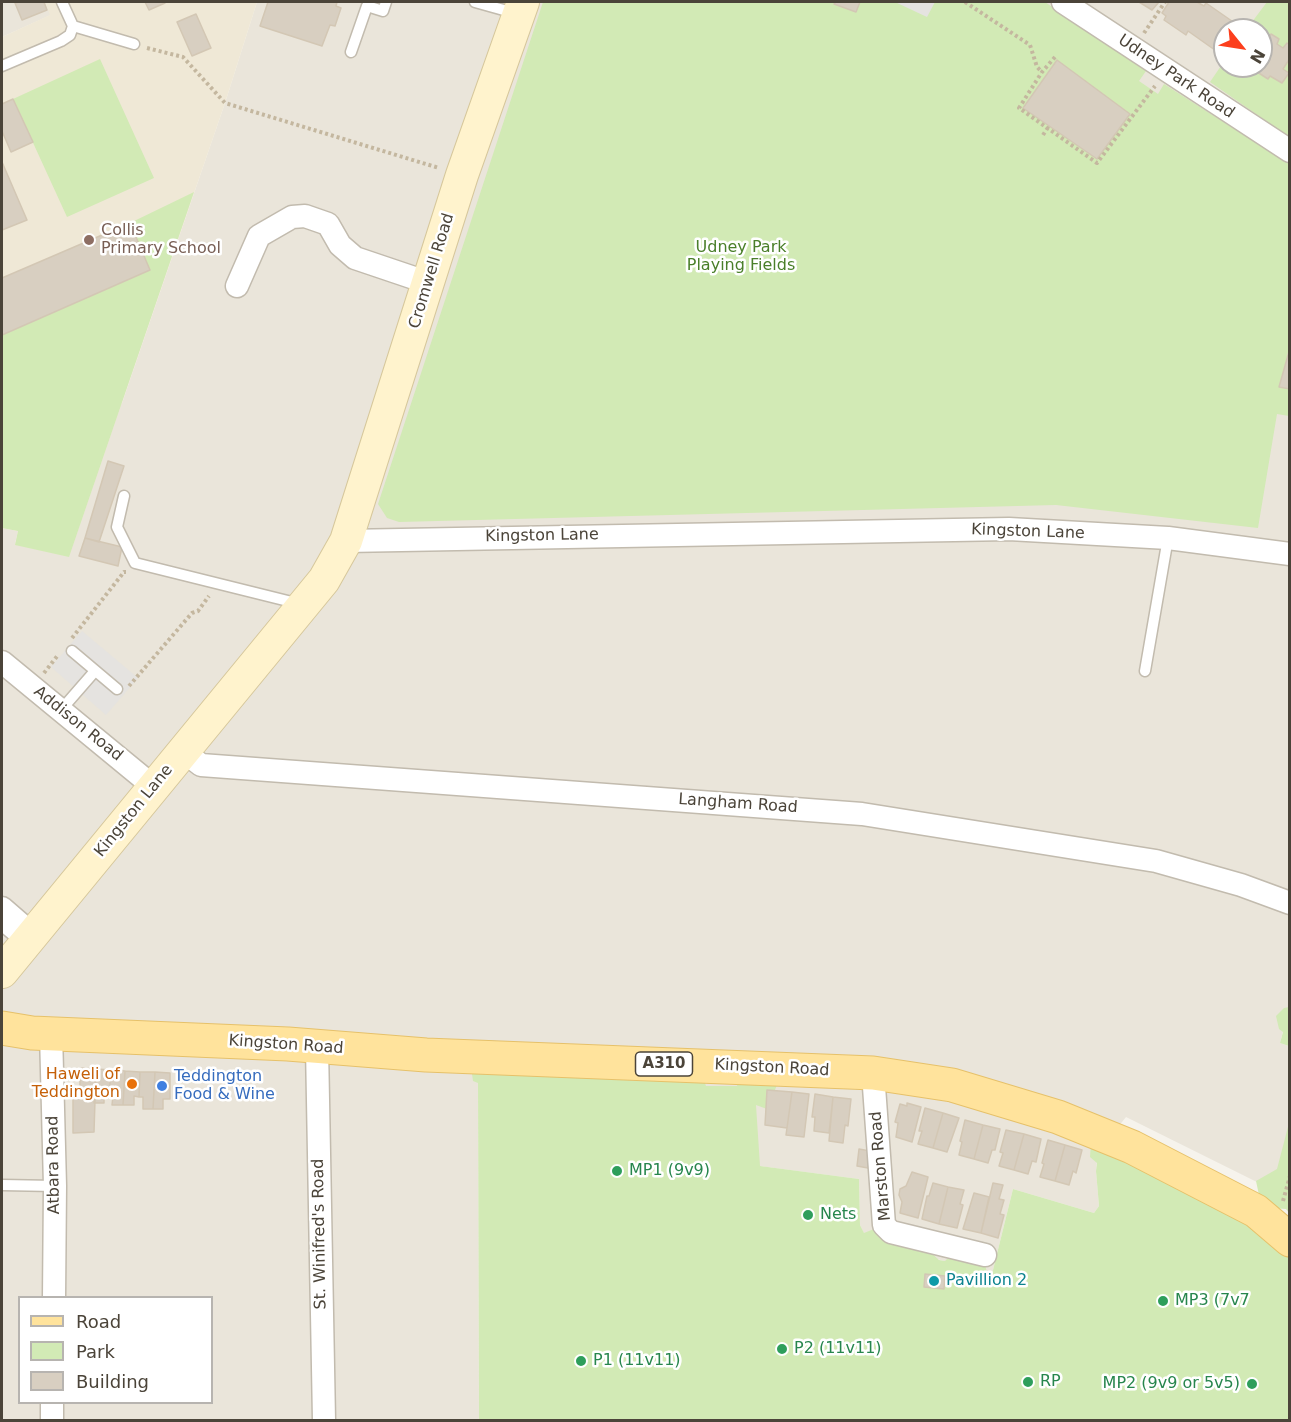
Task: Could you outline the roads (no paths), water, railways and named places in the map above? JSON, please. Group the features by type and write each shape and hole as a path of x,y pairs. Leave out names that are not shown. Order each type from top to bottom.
{"main road":[{"name":"Cromwell Road","path":"346,541 462,175 521,8"},
{"name":"Kingston Lane","path":"2,972 20,935 154,787 324,580 346,541"},
{"name":"Kingston Road","path":"2,1028 32,1033 317,1047 426,1055 873,1073 952,1085 1058,1117 1132,1146 1256,1211 1290,1240"}],"street":[{"name":"Udney Park Road","path":"1063,2 1290,151"},
{"path":"237,286 259,236 291,217 305,216 328,224 340,245 356,258 429,283"},
{"name":"Kingston Lane","path":"346,541 1009,529 1168,538 1290,554"},
{"name":"Addison Road","path":"2,662 154,787"},
{"name":"Langham Road","path":"183,751 201,765 862,814 1156,861 1241,885 1290,903"},
{"path":"2,908 20,935"},
{"name":"Atbara Road","path":"51,1034 55,1186 54,1296"},
{"name":"St. Winifred's Road","path":"317,1047 324,1420"},
{"name":"Marston Road","path":"873,1073 884,1224 891,1232 984,1256"},
{"path":"52,1404 52,1420"}],"lane":[{"path":"2,66 70,35 73,26 62,2"},
{"path":"351,52 367,6 383,11 386,2"},
{"path":"475,2 521,8"},
{"path":"73,26 135,44"},
{"path":"124,495 117,526 135,563 304,605"},
{"path":"1145,671 1168,538"},
{"path":"68,648 117,689"},
{"path":"61,710 95,671"},
{"path":"2,1185 55,1186"}],"place":[{"name":"Collis Primary School","path":"89,240"},
{"name":"Haweli of Teddington","path":"132,1084"},
{"name":"Teddington Food & Wine","path":"162,1086"},
{"name":"MP1 (9v9)","path":"617,1171"},
{"name":"Nets","path":"808,1215"},
{"name":"Pavillion 2","path":"934,1281"},
{"name":"MP3 (7v7","path":"1163,1301"},
{"name":"P2 (11v11)","path":"782,1349"},
{"name":"P1 (11v11)","path":"581,1361"},
{"name":"RP","path":"1028,1382"},
{"name":"MP2 (9v9 or 5v5)","path":"1252,1384"}],"park label":[{"name":"Udney Park Playing Fields","path":"741,257"}]}
